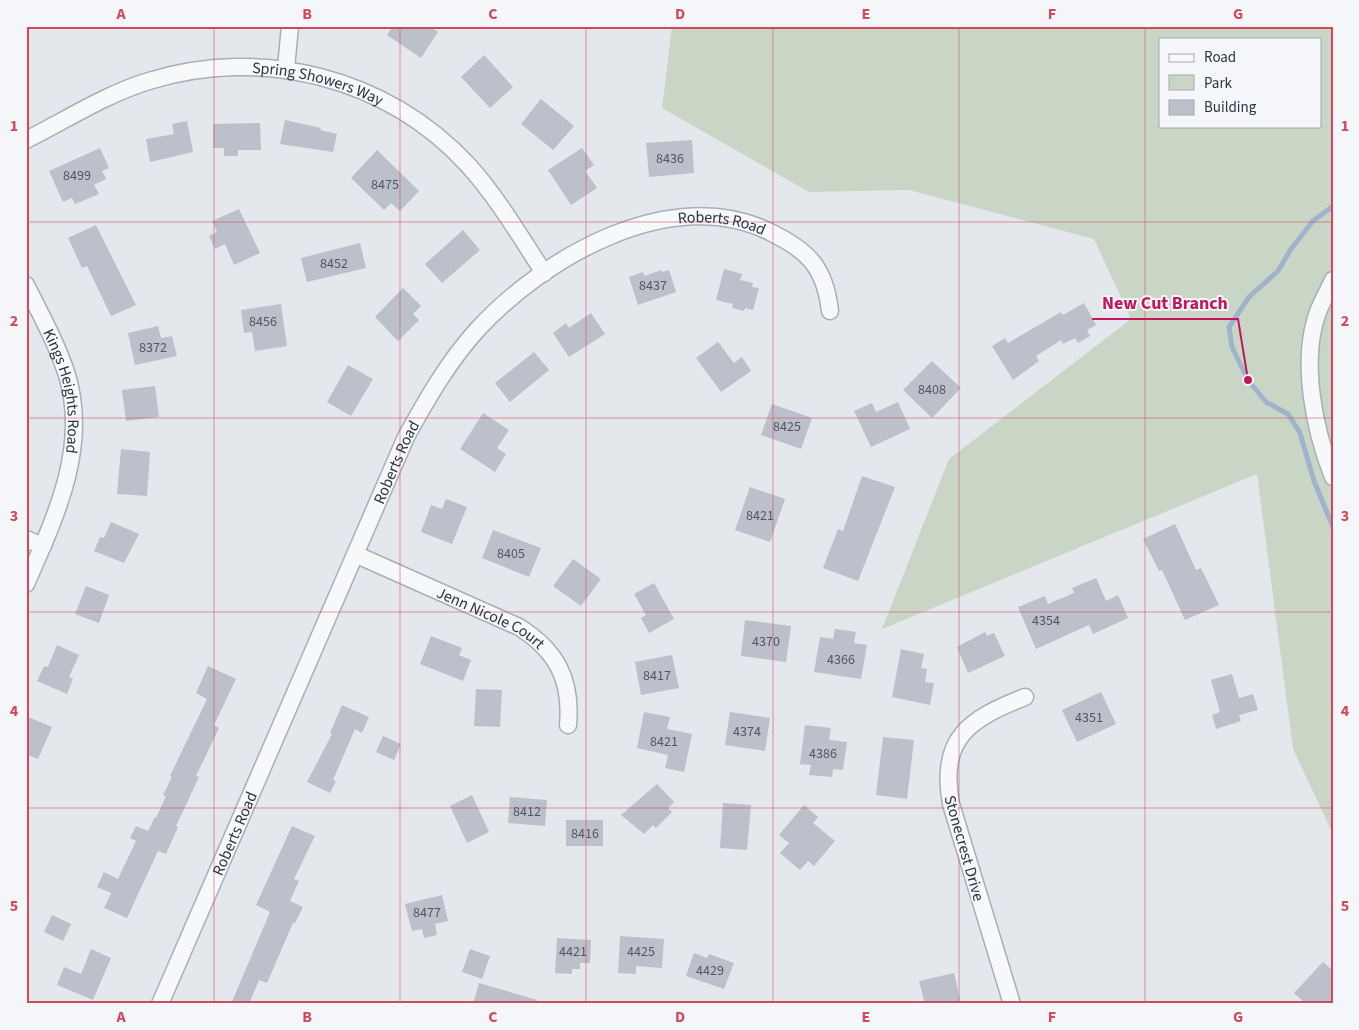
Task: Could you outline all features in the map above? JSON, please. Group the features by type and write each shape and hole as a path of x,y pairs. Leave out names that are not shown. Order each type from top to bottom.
{"street":[{"path":"286,68 290,26"},
{"name":"Spring Showers Way","path":"26,140 120,92 148,81 208,68 238,66 286,68 323,76 354,87 412,117 441,140 467,164 490,192 544,273"},
{"name":"Roberts Road","path":"160,1004 357,555 406,437 431,390 478,330 510,299 544,273 613,236 647,223 674,217 697,215 730,219 762,228 782,238 803,253 818,268 824,279 830,311"},
{"path":"1333,280 1318,312 1309,367 1315,412 1333,476"},
{"name":"Kings Heights Road","path":"26,285 57,348 67,377 73,405 74,433 72,462 63,496 26,584"},
{"path":"26,538 43,546"},
{"name":"Jenn Nicole Court","path":"357,555 519,627 537,638 563,674 570,703 568,725"},
{"name":"Stonecrest Drive","path":"1012,1004 951,804 948,785 948,764 955,744 978,719 1025,697"}],"green space":[{"path":"672,26 1333,26 1333,834 1293,749 1257,474 882,629 949,459 1131,319 1094,239 909,190 809,192 662,108"}],"building":[{"path":"393,26 429,26 438,32 421,58 387,35"},
{"path":"484,55 513,87 490,108 461,77"},
{"path":"541,99 574,126 553,150 521,124"},
{"path":"285,120 321,128 320,130 337,134 333,152 280,144"},
{"path":"187,121 193,152 150,162 146,139 174,134 172,124"},
{"path":"260,123 261,150 238,150 238,156 224,156 224,148 213,148 213,124"},
{"path":"692,140 694,173 649,177 646,143"},
{"path":"100,148 109,168 102,171 106,179 94,185 99,194 75,204 72,198 63,202 49,171"},
{"path":"582,148 594,165 585,171 597,188 571,205 548,170"},
{"path":"377,150 419,191 400,211 391,203 384,210 351,178"},
{"path":"239,209 260,253 234,265 225,244 215,249 209,236 217,232 212,221"},
{"path":"96,225 136,305 111,316 87,266 82,268 68,238"},
{"path":"463,230 480,250 442,283 425,264"},
{"path":"360,243 366,268 307,282 301,258"},
{"path":"724,269 742,274 740,280 753,283 752,287 759,288 753,310 745,308 744,311 732,308 733,304 716,300"},
{"path":"662,270 662,272 669,270 676,292 638,305 629,277 643,272 644,276"},
{"path":"403,288 421,306 413,314 419,320 398,341 375,317"},
{"path":"1084,303 1096,325 1087,330 1090,336 1078,343 1075,338 1063,344 1061,340 1036,356 1039,361 1013,380 992,346 1005,338 1008,343 1061,312 1063,315"},
{"path":"281,304 287,346 255,351 252,332 244,333 241,310"},
{"path":"591,313 605,334 569,357 553,333 566,323 569,328"},
{"path":"158,326 161,338 172,336 177,356 135,365 128,333"},
{"path":"718,342 734,363 742,357 751,371 721,392 696,358"},
{"path":"534,352 549,370 510,402 495,383"},
{"path":"932,361 961,388 932,418 903,390"},
{"path":"348,365 373,379 351,416 327,402"},
{"path":"155,386 159,417 126,421 122,390"},
{"path":"898,402 910,429 871,447 854,411 872,403 876,412"},
{"path":"772,404 812,418 801,449 761,435"},
{"path":"483,413 509,430 497,448 506,454 495,472 460,449"},
{"path":"121,449 150,452 147,496 117,494"},
{"path":"862,476 895,487 858,581 823,568 838,529 843,531"},
{"path":"750,487 785,499 770,542 735,530"},
{"path":"446,499 467,507 452,544 421,532 431,505 442,509"},
{"path":"111,522 139,534 124,563 94,551 100,537 104,538"},
{"path":"1175,524 1196,570 1201,568 1219,605 1185,620 1162,570 1159,571 1143,539"},
{"path":"493,530 541,548 529,577 482,558"},
{"path":"573,559 601,579 581,606 553,586"},
{"path":"1096,578 1106,601 1118,595 1128,618 1093,634 1089,625 1036,649 1018,607 1045,596 1048,604 1074,593 1072,588"},
{"path":"654,583 674,619 649,633 641,618 646,615 634,594"},
{"path":"86,586 109,595 99,623 75,614"},
{"path":"745,620 791,626 786,662 741,656"},
{"path":"835,629 856,632 854,643 867,645 861,679 814,672 820,637 833,639"},
{"path":"985,632 987,636 994,633 1005,656 968,673 957,647"},
{"path":"431,636 462,648 459,655 471,660 463,681 420,664"},
{"path":"57,645 79,655 69,677 73,679 67,694 37,681 44,666 48,667"},
{"path":"901,649 924,654 921,668 927,669 925,682 934,683 930,705 892,697"},
{"path":"672,655 679,688 641,695 635,662"},
{"path":"208,666 236,679 214,725 219,728 196,776 199,777 176,826 178,827 166,854 158,851 127,918 104,908 111,893 97,887 104,872 118,879 136,841 130,838 136,826 148,831 156,818 166,796 163,795 172,777 170,776 207,699 196,693"},
{"path":"1232,674 1239,698 1253,694 1258,710 1239,715 1241,721 1216,729 1212,715 1220,712 1211,680"},
{"path":"476,689 502,690 500,727 474,726"},
{"path":"1101,692 1116,724 1077,742 1062,710"},
{"path":"342,705 369,717 362,733 355,729 333,780 336,781 330,793 307,782 332,734 330,733"},
{"path":"644,712 670,717 667,729 692,734 684,772 665,768 668,755 637,748"},
{"path":"730,712 770,718 765,751 725,745"},
{"path":"26,716 52,727 38,759 26,754"},
{"path":"805,725 831,728 829,740 847,742 843,770 833,769 832,777 809,775 811,765 800,764"},
{"path":"383,736 401,744 394,760 376,752"},
{"path":"883,737 914,740 907,799 876,795"},
{"path":"657,784 674,802 668,808 672,812 656,828 653,825 644,834 621,815"},
{"path":"472,795 489,832 467,843 450,806"},
{"path":"510,797 547,800 545,826 508,823"},
{"path":"723,803 751,805 747,850 720,848"},
{"path":"804,805 818,817 813,823 835,841 814,866 808,861 800,870 780,853 789,843 779,835"},
{"path":"566,820 603,820 603,846 566,846"},
{"path":"292,826 315,836 294,879 299,881 290,901 303,907 295,923 293,923 267,983 259,980 249,1004 231,1004 270,912 256,905"},
{"path":"442,895 448,921 435,924 437,935 424,938 422,929 412,931 405,904"},
{"path":"52,915 71,924 63,941 44,932"},
{"path":"620,936 664,939 662,968 636,966 636,974 618,973"},
{"path":"557,938 591,940 590,963 580,963 580,969 572,969 572,974 555,973"},
{"path":"91,949 111,958 93,1000 57,985 64,967 81,974"},
{"path":"470,949 490,956 482,979 462,972"},
{"path":"694,953 707,958 709,954 734,963 724,989 686,976"},
{"path":"1323,962 1333,971 1333,1004 1306,1004 1294,993"},
{"path":"954,973 961,1004 925,1004 919,981"},
{"path":"479,983 537,1000 537,1004 473,1004"}],"waterway":[{"path":"1333,206 1313,221 1291,249 1278,271 1249,297 1229,327 1232,347 1248,380 1266,402 1288,414 1300,433 1314,481 1333,527"}],"place":[{"name":"New Cut Branch","path":"1248,380"}]}
